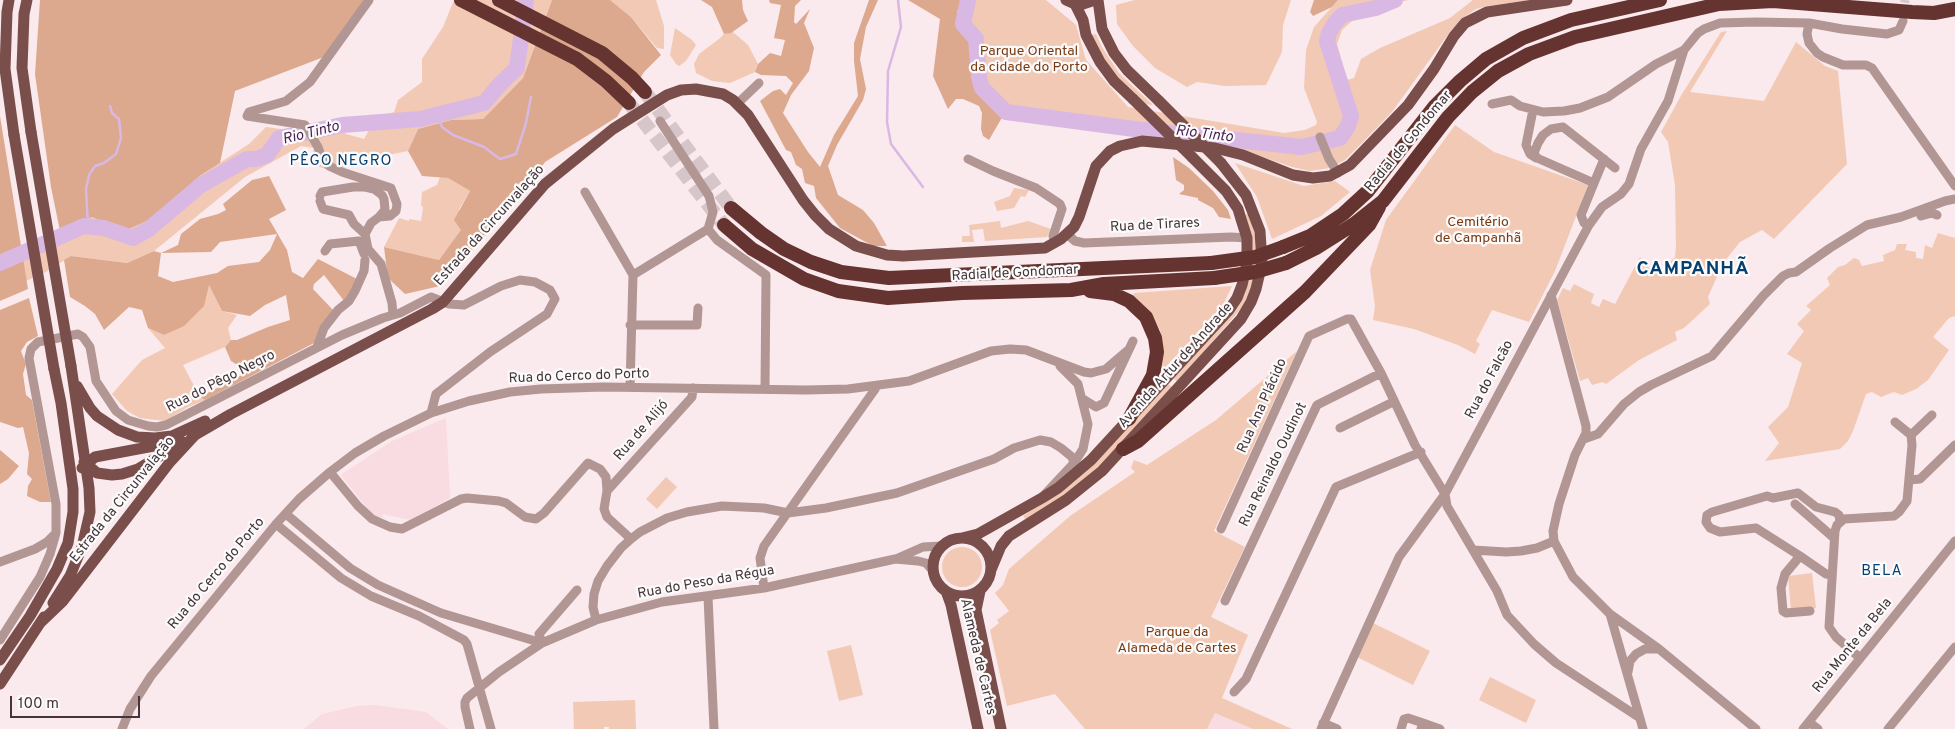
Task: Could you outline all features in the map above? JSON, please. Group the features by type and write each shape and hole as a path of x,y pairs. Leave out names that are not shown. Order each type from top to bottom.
{"highway":[{"path":"461,0 577,59 606,81 629,103"},
{"path":"499,0 586,44 618,65 645,92"},
{"name":"Radial de Gondomar","path":"732,208 784,250 811,262 842,272 889,278 1211,263 1255,257 1283,248 1310,236 1343,214 1368,191 1434,107 1486,59 1523,38 1571,20 1660,0"},
{"name":"Radial de Gondomar","path":"724,225 752,249 804,279 838,291 888,298 1072,290 1104,284 1214,278 1255,272 1286,263 1316,248 1354,224 1383,201 1448,117 1472,92 1498,72 1529,54 1575,37 1728,4 1773,1 1934,13 1955,9"},
{"path":"1934,13 1955,17"},
{"path":"1123,449 1138,441 1305,292 1369,225 1383,201"},
{"path":"1072,290 1114,294 1122,297 1141,312 1152,328 1157,352 1153,376 1129,419"}],"main road":[{"path":"9,0 5,69 14,135 54,369 61,403 70,418 76,453 93,471 112,475 130,472 195,435"},
{"path":"27,0 24,14 22,68 31,132 75,382 85,464"},
{"path":"1070,2 1083,4 1097,0"},
{"name":"Avenida Artur de Andrade","path":"992,570 1001,546 1009,536 1066,500 1102,472 1241,319 1256,289 1262,263 1260,231 1246,195 1221,163 1127,70 1114,53 1102,29 1097,0"},
{"name":"Estrada da Circunvalação","path":"40,623 63,601 170,462 195,435 231,414 432,310 443,302 537,192 567,164 613,129 667,95 681,90 696,88 723,94 737,104 748,115 803,200 815,215 829,230 856,246 887,255 903,256 1045,248 1067,234 1079,217 1096,166 1110,151 1130,142 1142,141 1215,148 1244,155 1302,177 1322,178 1338,173 1350,164 1408,105 1465,22 1487,12 1566,0"},
{"name":"Avenida Artur de Andrade","path":"962,538 978,534 1042,498 1058,488 1092,460 1229,310 1237,298 1242,285 1247,262 1247,238 1240,214 1226,191 1114,81 1100,62 1086,34 1083,20 1070,2"},
{"path":"75,382 90,408 97,416 118,430 137,437 155,438 172,436 213,418 231,414"},
{"name":"Estrada da Circunvalação","path":"0,660 30,616 57,569 68,543 73,512 72,480 61,403"},
{"path":"72,480 85,464 99,456 168,444 195,435"},
{"name":"Estrada da Circunvalação","path":"0,684 70,576 82,548 90,512 85,464"},
{"path":"962,538 980,544 987,551 991,560 992,570 986,585 972,595 963,596 954,595 946,591 933,571 937,553 942,546 962,538"},
{"name":"Alameda de Cartes","path":"980,590 976,610 1001,729"},
{"name":"Alameda de Cartes","path":"946,591 951,605 978,729"}],"street":[{"path":"370,0 310,82 286,102 247,114 250,118 302,124 307,127 320,156 329,166 391,188 397,204 396,211 390,216 379,217"},
{"path":"1492,104 1511,100 1520,106 1542,112 1564,112 1580,108 1601,100 1665,59 1684,50 1704,29 1720,23 1809,23 1887,34 1899,30 1903,21"},
{"path":"1809,23 1808,39 1817,53 1843,65 1870,66 1877,73 1955,186"},
{"name":"Rua do Falcão","path":"1322,726 1399,557 1445,494 1589,225 1602,207 1621,194 1630,184 1641,149 1668,101 1684,50"},
{"path":"737,104 759,83"},
{"path":"1533,110 1526,145 1530,154 1594,183"},
{"path":"632,275 708,230 714,212 709,196 660,121"},
{"path":"1537,158 1534,153 1541,137 1551,129 1561,127 1615,168"},
{"path":"1320,137 1326,153 1338,173"},
{"path":"968,158 1036,188 1062,206 1053,236 1055,243"},
{"path":"1589,225 1582,221 1581,215 1604,159"},
{"path":"317,347 324,328 338,310 349,301 355,291 369,258 365,234 354,224 349,215 323,210 320,207 322,192 353,187 374,189 382,195 384,210 371,223 365,234"},
{"path":"585,192 632,275 630,387"},
{"path":"1901,217 1955,199"},
{"path":"1584,439 1598,434 1624,404 1640,392 1712,356 1784,276 1796,272 1867,225 1901,217 1937,214"},
{"path":"708,230 729,249 766,275 765,388"},
{"name":"Rua de Tirares","path":"1067,234 1075,240 1084,243 1247,238"},
{"path":"326,251 330,244 361,243 369,258 382,264 392,304 392,315"},
{"name":"Rua do Pêgo Negro","path":"56,533 56,504 29,358 31,349 38,342 78,334 83,337 90,347 96,380 116,411 128,420 156,427 166,425 317,347 431,297 455,305 469,304 501,286 520,280 529,280 546,286 555,299 547,314 490,352 436,394 431,413"},
{"path":"1551,295 1586,426 1584,439 1575,455 1559,504 1553,532 1554,541 1573,577 1610,614 1659,649 1756,729"},
{"path":"630,325 697,325 698,308"},
{"name":"Rua Ana Plácido","path":"1221,529 1309,336 1347,319 1353,320 1381,373"},
{"path":"1083,399 1096,407 1104,403 1133,341"},
{"name":"Rua do Cerco do Porto","path":"122,729 130,709 151,676 276,524 330,472 384,436 431,413 469,401 510,392 594,387 848,389 908,381 991,351 1010,349 1026,350 1091,373 1106,369 1127,351"},
{"name":"Rua do Cerco do Porto","path":"1054,360 1076,380 1083,399"},
{"path":"1381,373 1393,402 1415,445 1445,494 1447,506 1497,591 1507,615 1534,644 1556,663 1640,718"},
{"name":"Rua Reinaldo Oudinot","path":"1225,601 1317,404 1381,373"},
{"path":"764,588 760,558 762,551 878,385"},
{"name":"Rua de Alijó","path":"607,491 692,397 693,388"},
{"path":"1042,498 1074,463 1082,449 1088,424 1083,399"},
{"path":"1340,428 1393,402"},
{"path":"1911,435 1932,415"},
{"path":"1840,521 1851,518 1894,516 1907,501 1912,445 1911,435 1895,422"},
{"path":"596,620 593,607 598,581 621,548 640,532 667,518 687,512 722,506 764,508 788,513 826,508 897,493 986,462 1014,448 1040,440 1051,442 1060,448 1072,457 1074,463"},
{"path":"1909,480 1920,479 1955,445"},
{"path":"1234,692 1246,679 1336,487 1420,452"},
{"path":"330,472 358,506 372,519 390,527 402,529 461,499 467,498 506,503 525,517 536,519 544,513 588,463 594,465 606,477 607,491 604,509 607,517 631,539"},
{"path":"1832,575 1826,574 1756,528 1715,531 1707,526 1707,515 1767,496 1772,498 1798,493 1816,508 1835,512 1839,515 1840,521 1834,531 1834,538 1832,575 1829,627 1836,637 1860,658"},
{"path":"1795,504 1834,538"},
{"path":"286,514 350,568 378,585 441,613 542,642"},
{"path":"276,524 341,578 371,596 460,636 467,644 491,729"},
{"path":"0,562 35,549 47,542 56,533"},
{"name":"Estrada da Circunvalação","path":"0,640 40,577 50,554 56,533"},
{"path":"1473,550 1521,551 1537,548 1554,541"},
{"name":"Rua Monte da Bela","path":"1806,725 1955,541"},
{"name":"Rua do Peso da Régua","path":"470,729 464,702 499,672 542,642 596,620 662,602 764,588 895,559 923,547 942,546"},
{"path":"1800,556 1785,574 1781,588 1783,611 1786,613 1810,611"},
{"name":"Rua do Peso da Régua","path":"895,559 926,563 933,571"},
{"path":"542,642 539,634 577,590"},
{"path":"708,597 714,729"},
{"path":"1610,614 1643,729"},
{"path":"1888,729 1955,647"},
{"path":"1628,677 1630,661 1636,654 1645,649 1659,649"},
{"path":"1401,729 1406,718 1429,727"},
{"path":"1806,725 1818,729"},
{"path":"1322,726 1336,729"}],"shaded area":[{"path":"40,0 369,0 329,55 235,91 220,163 201,175 155,217 125,231 92,217 60,231 51,187 35,74"},
{"path":"552,0 610,0 631,17 661,55 644,72 617,117 545,162 530,183 440,286 405,294 388,278 384,247 439,260 461,230 454,220 470,191 448,178 422,176 408,151 418,129 451,120 483,119 523,78"},
{"path":"701,0 742,0 743,10 748,21 731,33 724,34 712,7"},
{"path":"769,0 801,0 795,6 794,22 796,24 810,9 804,23 814,48 809,71 791,95 783,113 820,167 834,135 858,96 854,43 869,0 878,0 866,27 860,59 866,89 863,100 837,145 828,166 838,195 863,210 874,223 887,246 873,246 840,228 816,198 814,186 805,183 802,169 796,165 791,152 786,150 760,101 773,91 780,89 786,95 793,83 786,76 761,75 755,72 758,64 770,53 781,56 785,40 774,38 781,5 770,3"},
{"path":"908,0 962,0 957,12 959,24 972,40 975,76 982,91 1004,114 989,140 983,136 981,129 982,113 979,106 963,99 956,99 948,109 933,76 940,19"},
{"path":"1314,0 1338,0 1332,7 1313,16 1310,12"},
{"path":"0,116 28,289 0,301"},
{"path":"1173,157 1189,168 1213,191 1228,210 1231,219 1219,217 1213,208 1198,200 1198,198 1179,194 1184,190 1184,185 1176,180"},
{"path":"269,176 286,210 269,219 287,250 292,272 303,278 318,259 357,279 345,302 324,275 314,284 313,289 334,311 316,342 205,400 200,397 242,375 236,364 231,361 225,347 231,340 237,340 290,320 286,295 265,305 250,316 222,311 209,285 204,306 184,326 164,335 148,328 142,310 129,307 104,330 95,314 70,297 64,260 71,256 127,263 154,251 161,253 178,245 181,234 200,219 226,210 223,204 252,180","holes":["277,234 270,250 259,262 228,266 217,273 173,282 158,276 161,253 211,252 220,242"]},
{"path":"29,298 38,336 27,342 21,351 26,364 23,374 26,395 32,400 51,502 40,502 27,496 28,486 32,479 27,474 29,453 23,427 18,428 0,422 0,310"},
{"path":"446,418 450,498 411,520 383,514 382,517 375,518 341,475 392,441"},
{"path":"0,450 19,466 8,479 0,484"},
{"path":"375,705 426,712 448,729 304,729 322,714 357,706"},
{"path":"1215,712 1253,729 1207,729"}],"green space":[{"path":"454,0 552,0 523,78 483,119 451,120 418,129 408,151 363,160 344,168 335,164 325,169 311,163 314,148 301,146 245,177 154,251 127,263 71,256 46,272 19,284 0,257 92,217 125,231 154,217 201,175 249,144 266,127 287,130 302,129 329,120 346,134 364,139 376,118 394,112 398,100 422,82 422,59 443,27"},
{"path":"610,0 656,0 664,26 664,49 657,48 631,17"},
{"name":"Parque Oriental da cidade do Porto","path":"962,0 1046,0 1076,25 1086,60 1128,107 1284,133 1305,130 1316,125 1317,122 1304,88 1306,50 1314,27 1338,0 1409,0 1398,2 1369,16 1353,20 1342,30 1337,44 1347,80 1354,78 1361,59 1380,48 1450,18 1473,0 1532,0 1487,6 1476,9 1466,16 1452,29 1392,112 1345,160 1330,168 1310,171 1248,152 1142,132 1004,114 982,91 975,78 972,40 959,24 957,12"},
{"path":"1135,0 1291,0 1283,25 1282,52 1266,85 1225,86 1197,82 1187,87 1155,68 1133,46 1117,24 1116,5"},
{"path":"675,28 696,45 686,61 679,66 670,55"},
{"path":"1727,31 1690,92 1764,101 1796,42 1825,66 1838,71 1847,164 1774,239 1762,230 1740,242 1723,263 1708,297 1710,304 1684,328 1675,332 1677,340 1639,360 1606,384 1603,382 1592,385 1588,378 1580,381 1557,300 1563,288 1570,291 1574,284 1594,294 1591,303 1599,307 1603,299 1615,304 1640,257 1648,267 1664,275 1667,265 1675,257 1675,185 1668,142 1661,132 1682,94 1721,32"},
{"path":"733,32 748,45 758,64 755,72 730,83 712,81 696,73 694,64 699,54 724,34"},
{"path":"1096,34 1119,73 1153,105 1144,104 1107,66 1091,35"},
{"name":"Cemitério de Campanhã","path":"1455,125 1494,152 1588,185 1555,271 1529,322 1492,310 1476,341 1480,344 1475,354 1458,345 1414,329 1373,320 1375,306 1370,270 1386,220"},
{"path":"1235,163 1304,186 1335,181 1350,192 1321,216 1272,239 1257,197"},
{"path":"440,177 448,178 470,191 459,209 462,230 439,260 384,247 399,218 409,221 409,219 421,221 423,208 421,205 422,192 437,185"},
{"path":"1014,188 1029,190 1025,197 1021,196 1014,208 997,211 994,202 1010,196"},
{"path":"1249,213 1255,235 1256,259 1251,287 1243,306 1178,382 1173,378 1243,294 1243,216"},
{"path":"1000,221 1001,228 1028,221 1051,229 1047,237 985,241 983,229 972,230 974,242 962,242 962,236 970,236 969,225"},
{"path":"1938,233 1955,238 1955,316 1949,318 1933,337 1949,350 1928,380 1916,389 1902,395 1894,392 1881,397 1872,392 1866,394 1853,431 1848,441 1840,449 1765,461 1779,443 1768,427 1788,407 1802,363 1787,354 1804,331 1797,324 1811,310 1806,306 1830,285 1827,278 1838,267 1845,265 1854,258 1859,260 1862,266 1884,261 1883,255 1895,250 1897,244 1907,244 1905,250 1916,252 1916,258 1923,259 1925,245 1932,248"},
{"path":"209,285 222,311 237,315 228,328 231,340 225,347 183,365 200,397 205,400 188,407 165,421 140,418 127,411 112,394 142,360 165,348 148,328 164,335"},
{"path":"1232,286 1223,305 1160,373 1163,347 1160,330 1153,316 1133,296 1134,293"},
{"name":"Parque da Alameda de Cartes","path":"1297,351 1214,531 1245,547 1211,617 1248,635 1222,698 1292,729 1253,729 1215,713 1207,729 1085,729 1055,694 1007,706 990,630 999,623 997,620 1009,611 995,593 1003,585 1009,569 1070,516 1135,472 1131,468 1134,460 1147,465 1216,420"},
{"path":"1168,384 1172,387 1104,463 1058,501 1026,520 1023,516 1074,482 1100,458"},
{"path":"666,477 677,487 657,509 646,499"},
{"path":"966,547 973,550 979,556 982,567 981,575 973,584 966,587 958,587 951,584 943,575 942,563 945,556 954,548"},
{"path":"1812,573 1816,608 1791,611 1788,576"},
{"path":"1373,623 1430,651 1413,685 1357,657"},
{"path":"851,645 863,695 839,701 827,651"},
{"path":"1490,677 1536,700 1526,723 1479,700"},
{"path":"635,700 636,729 609,729 609,727 604,727 604,729 574,729 573,702"}],"waterway":[{"name":"Rio Tinto","path":"0,263 84,226 104,228 133,238 149,229 201,185 247,159 256,159 267,155 279,138 342,125 420,119 484,103 517,68 526,0"},
{"path":"898,0 901,27 888,71 887,122 891,144 923,187"},
{"name":"Rio Tinto","path":"968,0 963,24 976,39 979,77 982,88 1006,112 1134,129 1302,147 1340,138 1348,126 1351,116 1327,41 1335,23 1342,15 1376,8 1395,0"},
{"path":"437,115 442,127 453,135 484,147 500,159 516,154 526,123 531,97"},
{"path":"88,226 86,189 89,175 95,166 104,163 116,154 121,138 119,119 112,113 110,106"},
{"name":"Rio Tinto","path":"1297,154 1302,147"}],"tunnel":[{"path":"1903,16 1905,0"},
{"path":"645,92 731,208"},
{"path":"629,103 724,225"}],"district":[{"name":"PÊGO NEGRO","path":"341,162"},
{"name":"CAMPANHÃ","path":"1693,270"},
{"name":"BELA","path":"1882,572"}]}
